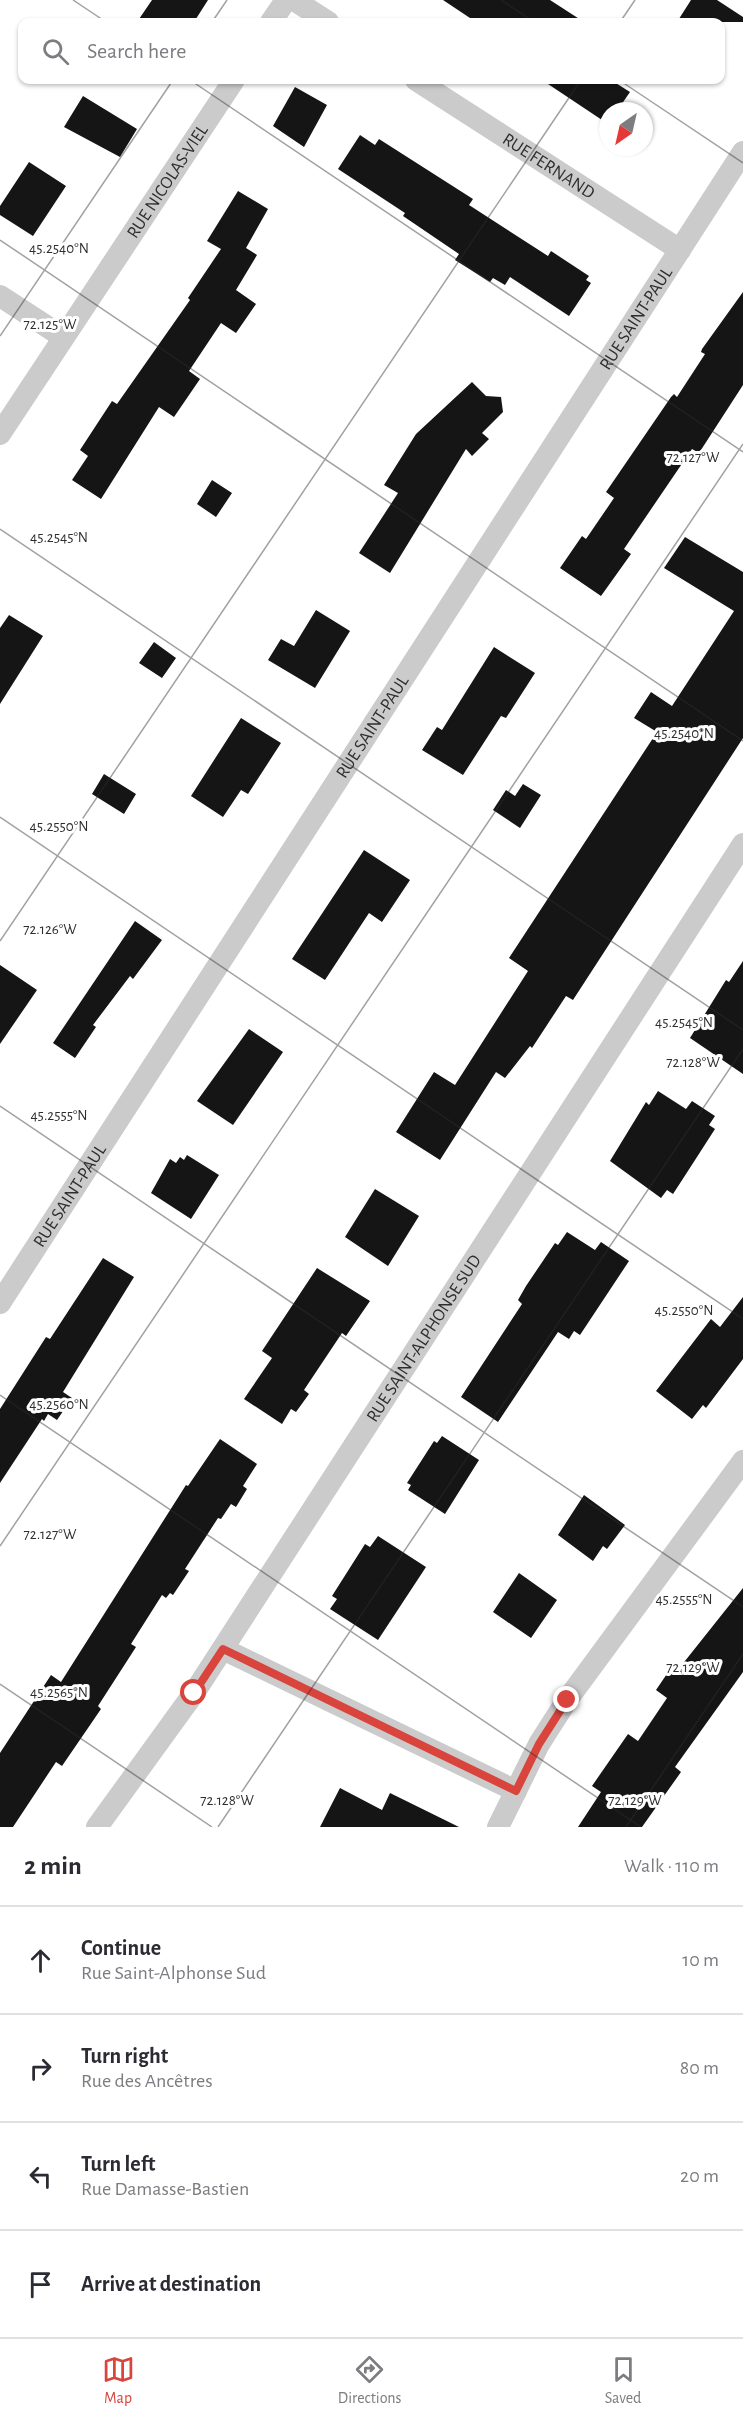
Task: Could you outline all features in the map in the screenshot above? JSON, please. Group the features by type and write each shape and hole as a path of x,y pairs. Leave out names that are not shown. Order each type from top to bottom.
{"street":[{"path":"274,18 286,0"},
{"path":"294,0 322,18"},
{"name":"RUE NICOLAS-VIEL","path":"0,434 231,84"},
{"name":"RUE FERNAND","path":"422,84 680,250"},
{"name":"RUE SAINT-PAUL","path":"0,1303 743,152"},
{"path":"0,296 63,337"},
{"name":"RUE SAINT-ALPHONSE SUD","path":"97,1827 155,1749 223,1649 743,844"},
{"path":"498,1827 539,1744 567,1700 743,1461"},
{"path":"223,1649 516,1791"}],"building":[{"path":"152,0 208,0 197,18 140,18"},
{"path":"443,0 550,0 578,18 470,18"},
{"path":"691,0 717,0 743,17 743,22 725,22 725,18 680,18"},
{"path":"548,84 617,84 630,92 623,102 599,102 599,118"},
{"path":"295,87 327,105 304,147 273,126"},
{"path":"83,96 137,129 120,157 64,127"},
{"path":"360,135 375,145 379,139 473,199 469,205 548,256 551,251 589,276 586,280 591,283 569,316 510,277 505,285 493,278 490,282 455,260 459,254 403,216 405,213 338,169"},
{"path":"29,162 66,186 33,236 0,215 0,206"},
{"path":"238,191 268,209 246,248 257,255 236,290 256,304 236,333 221,323 189,371 200,379 174,417 159,407 101,499 72,480 88,456 80,450 112,401 117,404 190,300 188,298 221,249 207,241"},
{"path":"743,292 743,385 699,453 692,449 624,549 631,554 601,596 560,568 582,536 586,539 614,498 606,492 671,397 674,394 677,397 705,354 701,352 702,349"},
{"path":"472,382 486,396 501,397 503,412 482,433 489,439 472,456 466,449 390,573 359,553 398,493 384,485 416,434"},
{"path":"212,480 232,493 216,517 197,504"},
{"path":"685,537 743,572 743,738 573,1000 566,996 532,1048 530,1046 505,1078 496,1072 440,1160 396,1132 434,1072 455,1085 528,971 509,958 657,732 634,718 651,692 672,706 734,611 664,568"},
{"path":"316,610 350,631 315,688 268,660 281,639 294,646"},
{"path":"9,615 43,636 0,704 0,628"},
{"path":"154,642 176,658 162,678 139,663"},
{"path":"494,647 535,673 506,718 501,716 463,775 422,750 437,727 442,730"},
{"path":"241,718 281,743 248,794 241,790 223,817 191,796"},
{"path":"104,774 136,794 124,814 92,794"},
{"path":"523,784 541,795 520,828 493,810 506,790 515,796"},
{"path":"364,850 410,880 382,922 369,913 325,980 292,959"},
{"path":"135,921 162,940 133,979 130,976 93,1025 96,1027 75,1058 53,1043"},
{"path":"743,961 743,1074 690,1038 726,980 729,982"},
{"path":"0,965 37,990 0,1044"},
{"path":"249,1029 283,1052 233,1125 197,1101"},
{"path":"658,1091 686,1109 692,1101 715,1116 709,1125 715,1129 673,1194 667,1190 661,1198 610,1161 646,1102 649,1105"},
{"path":"187,1155 219,1175 191,1219 151,1193 170,1159 176,1163 180,1157 184,1160"},
{"path":"375,1189 419,1216 388,1266 345,1237"},
{"path":"567,1232 595,1250 601,1242 629,1261 580,1335 574,1331 569,1339 558,1332 498,1422 461,1397 522,1304 518,1300 526,1286 555,1243 558,1245"},
{"path":"103,1258 134,1277 63,1392 72,1398 57,1420 48,1414 44,1421 42,1419 0,1483 0,1409 46,1337 50,1339"},
{"path":"317,1268 370,1301 346,1336 342,1333 304,1390 309,1394 296,1412 291,1409 282,1424 244,1399 272,1358 262,1351"},
{"path":"743,1297 743,1359 706,1408 703,1405 692,1419 656,1391 711,1319 720,1327"},
{"path":"442,1436 479,1460 445,1514 408,1490 411,1485 407,1483 434,1441 437,1443"},
{"path":"220,1439 257,1464 243,1486 247,1489 236,1507 231,1504 221,1519 218,1518 185,1569 189,1571 173,1595 170,1593 166,1598 162,1595 131,1644 136,1647 98,1706 101,1709 62,1766 56,1762 13,1827 0,1827 0,1753 51,1675 61,1682 186,1485 188,1486"},
{"path":"584,1495 625,1525 607,1549 603,1546 593,1561 558,1535"},
{"path":"378,1536 426,1567 378,1640 330,1609 337,1599 332,1596 365,1544 370,1547"},
{"path":"519,1573 557,1600 531,1638 493,1612"},
{"path":"743,1588 743,1672 675,1767 681,1772 642,1827 578,1827 601,1792 592,1786 628,1734 638,1741 667,1698 656,1690 675,1662 681,1666"},
{"path":"340,1788 382,1810 390,1793 459,1827 320,1827"}],"route":[{"path":"194,1693 223,1649 516,1791 539,1744 567,1700"}]}
